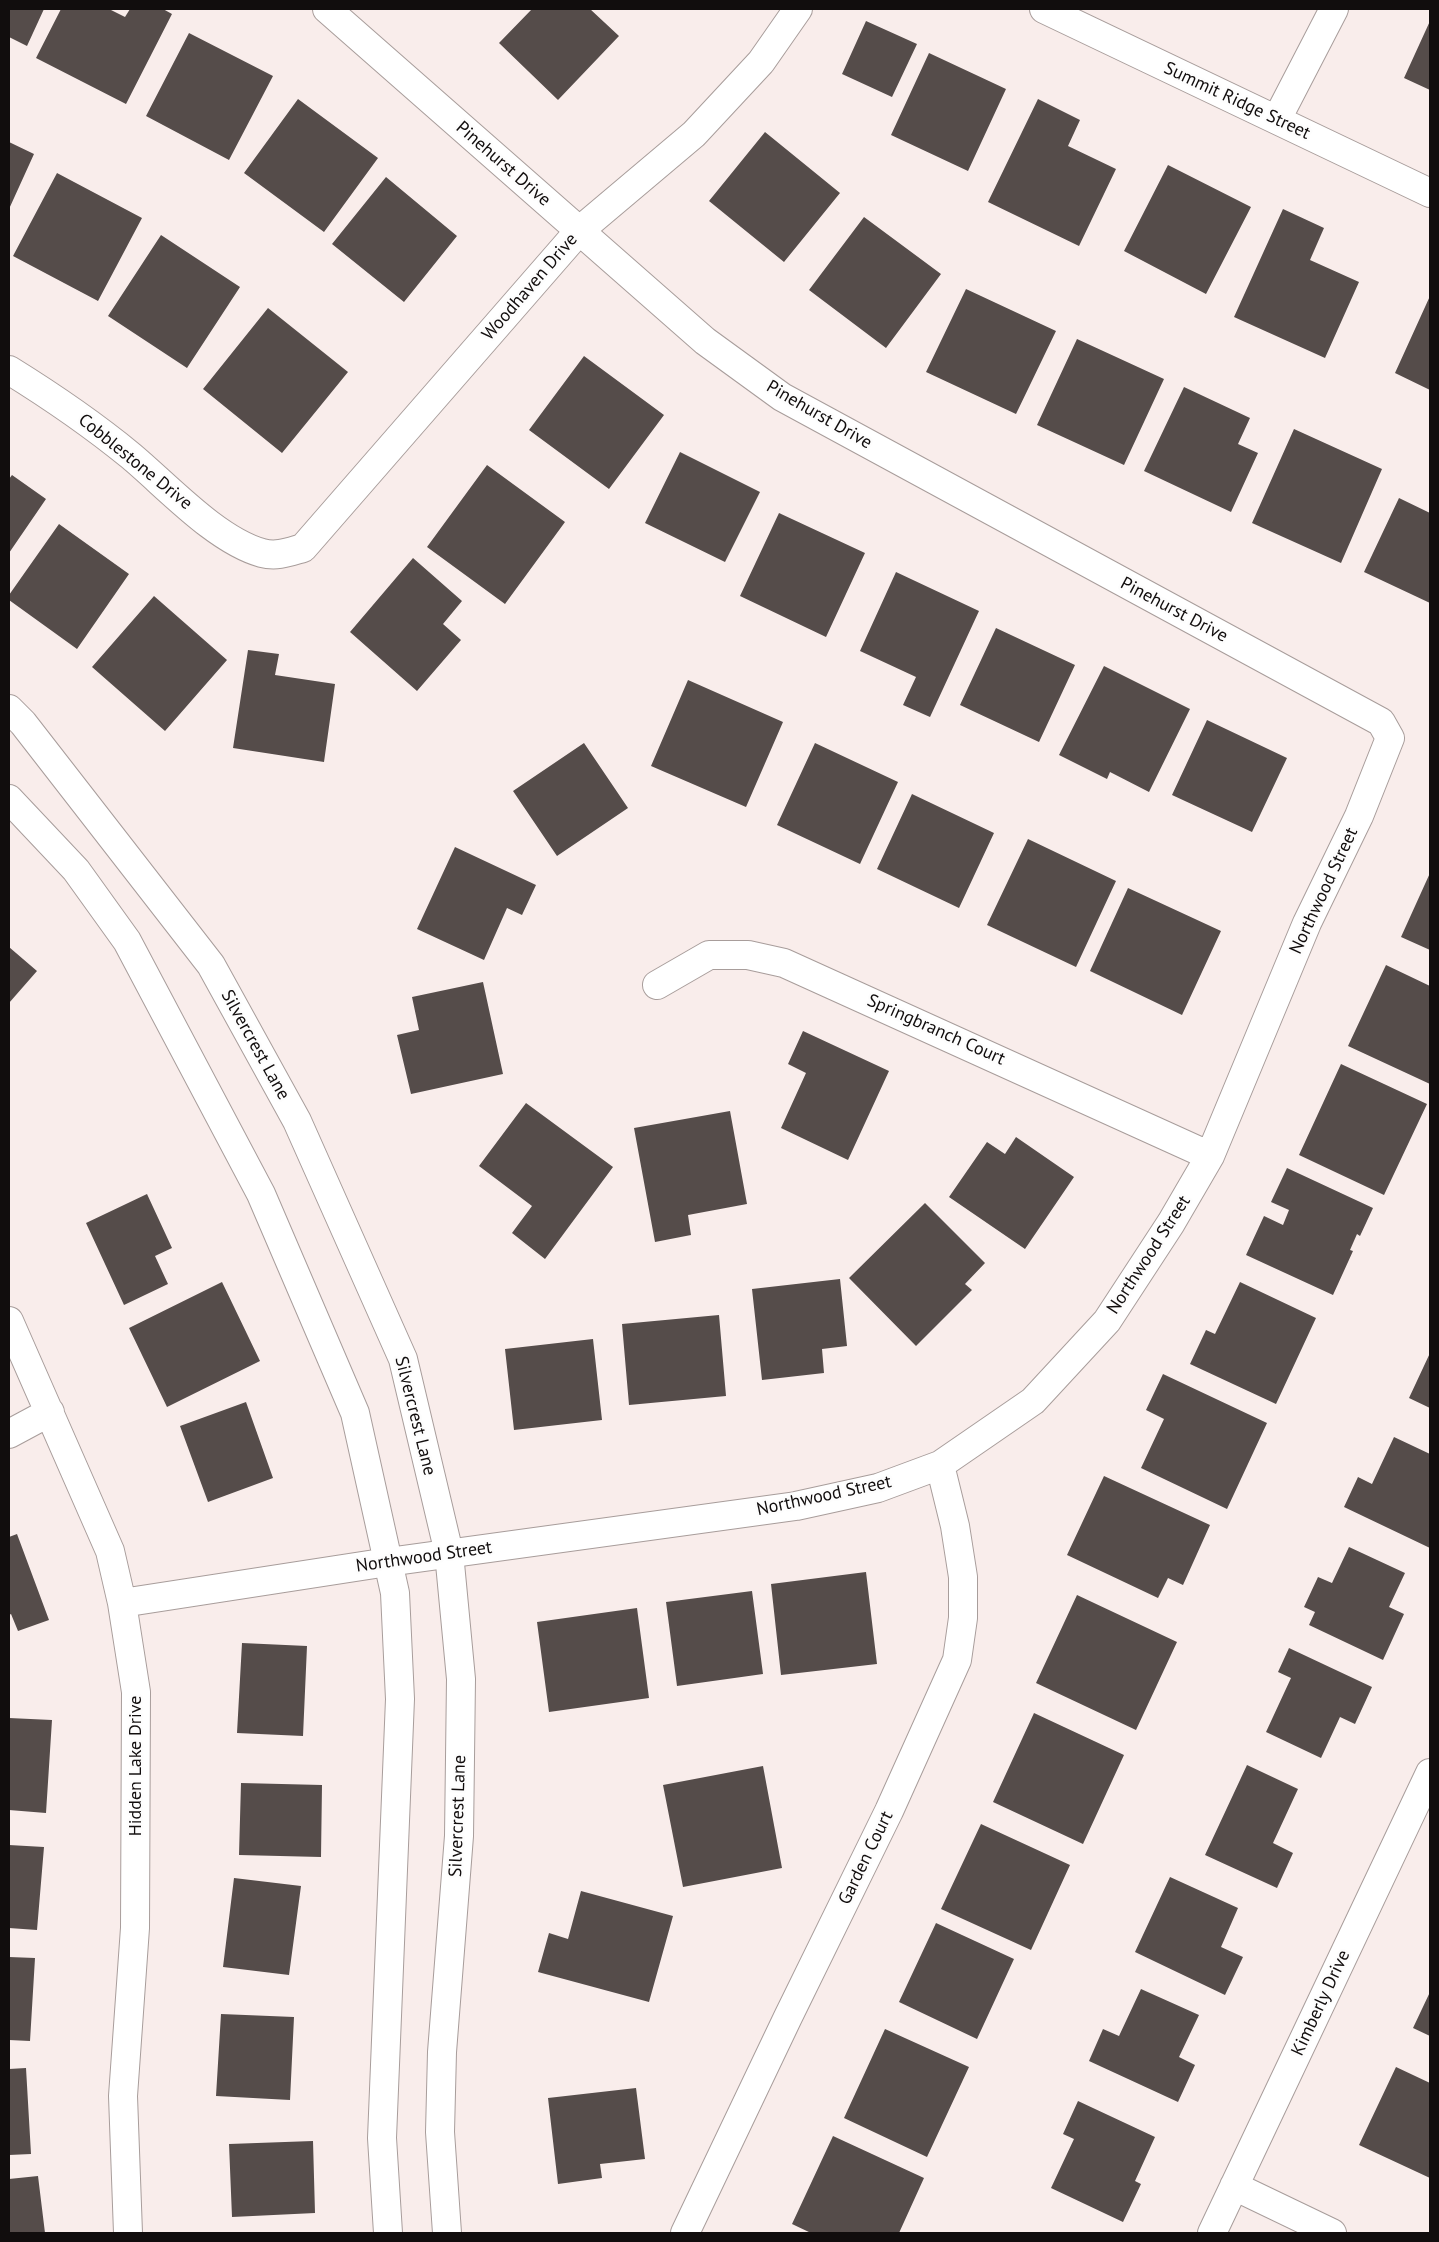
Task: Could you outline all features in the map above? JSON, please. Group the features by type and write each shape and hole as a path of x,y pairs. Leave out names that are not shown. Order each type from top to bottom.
{"street":[{"name":"Pinehurst Drive","path":"327,9 705,341 782,397 1381,722"},
{"name":"Woodhaven Drive","path":"261,553 278,556 303,548 579,231 694,134 761,62 798,9"},
{"name":"Summit Ridge Street","path":"1044,9 1430,193"},
{"path":"1277,119 1334,9"},
{"name":"Cobblestone Drive","path":"9,370 54,398 129,455 218,532 261,553"},
{"name":"Silvercrest Lane","path":"9,709 22,723 211,965 297,1121 403,1359 449,1553 461,1679 459,1836 442,2052 440,2132 447,2233"},
{"name":"Northwood Street","path":"122,1603 449,1553 796,1506 878,1488 940,1465 1033,1401 1107,1321 1171,1223 1210,1156 1307,923 1359,816 1390,738 1381,722"},
{"path":"9,799 76,870 127,941 261,1194 354,1413 395,1593 400,1699 382,2138 388,2233"},
{"name":"Springbranch Court","path":"658,984 709,955 748,955 784,963 1210,1156"},
{"name":"Hidden Lake Drive","path":"9,1321 110,1551 122,1603 136,1692 135,1928 123,2096 128,2233"},
{"path":"9,1434 50,1412"},
{"name":"Garden Court","path":"685,2233 889,1811 957,1660 963,1618 963,1577 955,1526 940,1465"},
{"name":"Kimberly Drive","path":"1212,2233 1430,1773"},
{"path":"1234,2186 1332,2233"}],"building":[{"path":"9,9 44,9 27,46 9,37"},
{"path":"61,9 109,9 125,17 130,9 163,9 172,14 126,104 36,58"},
{"path":"532,9 590,9 619,36 558,100 499,43"},
{"path":"866,21 917,44 892,97 842,74"},
{"path":"1430,21 1430,90 1404,78"},
{"path":"189,33 273,76 229,160 146,116"},
{"path":"929,53 1006,89 968,171 891,135"},
{"path":"298,99 378,158 324,232 244,173"},
{"path":"1038,99 1080,120 1068,146 1116,169 1079,246 988,202"},
{"path":"765,132 840,193 784,262 709,201"},
{"path":"9,142 34,154 9,209"},
{"path":"1168,165 1251,207 1206,294 1124,251"},
{"path":"57,173 142,218 98,301 13,256"},
{"path":"386,177 457,236 404,302 332,244"},
{"path":"1283,209 1324,228 1310,260 1359,282 1325,358 1234,317"},
{"path":"864,217 941,274 886,348 809,290"},
{"path":"161,235 240,287 187,368 108,316"},
{"path":"966,289 1056,331 1016,414 926,372"},
{"path":"1430,296 1430,390 1395,373"},
{"path":"268,308 348,372 282,453 203,389"},
{"path":"1077,339 1164,379 1124,465 1037,425"},
{"path":"584,356 664,415 609,489 529,430"},
{"path":"1184,387 1250,418 1238,444 1258,453 1231,512 1144,471"},
{"path":"1294,429 1382,469 1341,563 1252,523"},
{"path":"680,452 760,492 725,562 645,523"},
{"path":"487,465 565,522 505,604 427,547"},
{"path":"12,475 46,499 9,553 9,479"},
{"path":"1399,498 1430,513 1430,603 1364,572"},
{"path":"779,513 865,553 826,637 740,596"},
{"path":"59,524 129,574 77,649 9,600 9,595"},
{"path":"413,558 462,601 443,624 461,640 417,691 350,632"},
{"path":"896,572 979,611 930,717 903,705 916,677 860,651"},
{"path":"154,596 227,660 165,731 92,667"},
{"path":"996,628 1075,665 1039,742 960,705"},
{"path":"248,650 279,654 275,675 335,684 324,762 233,748"},
{"path":"1104,666 1190,709 1149,792 1110,772 1107,779 1059,755"},
{"path":"688,680 783,722 746,807 651,766"},
{"path":"1207,720 1287,758 1252,832 1172,795"},
{"path":"584,743 628,808 557,856 513,791"},
{"path":"815,743 898,782 860,864 777,825"},
{"path":"912,794 994,833 959,908 877,869"},
{"path":"1028,839 1116,881 1076,967 987,925"},
{"path":"455,847 536,885 522,915 507,908 484,960 417,929"},
{"path":"1430,873 1430,950 1401,937"},
{"path":"1128,888 1221,931 1182,1015 1090,971"},
{"path":"9,947 37,971 9,1003"},
{"path":"1386,965 1430,986 1430,1084 1348,1046"},
{"path":"483,982 503,1074 411,1094 397,1035 419,1030 412,997"},
{"path":"803,1031 889,1071 848,1160 781,1128 806,1073 788,1064"},
{"path":"1341,1064 1427,1104 1384,1195 1299,1155"},
{"path":"526,1103 613,1167 545,1259 512,1233 532,1206 479,1166"},
{"path":"730,1111 747,1204 688,1215 691,1235 655,1242 634,1128"},
{"path":"1016,1137 1074,1177 1025,1249 949,1197 987,1142 1005,1154"},
{"path":"1287,1168 1373,1208 1360,1236 1357,1234 1350,1250 1353,1251 1333,1295 1246,1255 1264,1216 1283,1225 1289,1210 1271,1202"},
{"path":"147,1194 172,1248 155,1256 168,1284 124,1305 86,1223"},
{"path":"925,1203 985,1263 965,1284 972,1290 916,1346 849,1278"},
{"path":"840,1279 847,1346 822,1349 824,1373 762,1380 752,1289"},
{"path":"222,1282 260,1361 167,1407 129,1328"},
{"path":"1240,1282 1316,1318 1276,1404 1190,1364 1206,1330 1215,1334"},
{"path":"719,1315 726,1396 629,1405 622,1324"},
{"path":"593,1339 602,1420 514,1430 505,1349"},
{"path":"1430,1353 1430,1408 1409,1398"},
{"path":"1163,1374 1267,1423 1227,1509 1141,1468 1164,1419 1146,1410"},
{"path":"246,1402 273,1478 208,1502 180,1426"},
{"path":"1394,1437 1430,1454 1430,1548 1344,1507 1358,1477 1372,1484"},
{"path":"1104,1476 1210,1525 1183,1585 1168,1578 1158,1598 1067,1555"},
{"path":"17,1534 49,1620 18,1631 11,1614 9,1615 9,1537"},
{"path":"1349,1547 1405,1573 1389,1607 1404,1614 1383,1660 1309,1625 1315,1612 1304,1607 1318,1577 1332,1583"},
{"path":"866,1572 877,1664 781,1675 771,1584"},
{"path":"752,1591 763,1674 677,1686 666,1602"},
{"path":"1077,1595 1177,1642 1136,1730 1036,1683"},
{"path":"637,1608 649,1698 549,1712 537,1622"},
{"path":"242,1643 307,1646 303,1736 237,1733"},
{"path":"1289,1648 1372,1687 1355,1724 1340,1717 1321,1758 1266,1732 1291,1678 1278,1672"},
{"path":"1034,1713 1124,1755 1083,1844 993,1802"},
{"path":"9,1718 52,1720 46,1813 9,1810"},
{"path":"1247,1765 1298,1789 1273,1843 1293,1853 1277,1888 1205,1855"},
{"path":"763,1766 782,1868 683,1887 663,1785"},
{"path":"241,1783 322,1785 321,1857 239,1855"},
{"path":"981,1824 1070,1865 1031,1950 941,1909"},
{"path":"9,1845 44,1847 37,1930 9,1928"},
{"path":"1170,1877 1238,1908 1221,1947 1243,1957 1225,1995 1135,1952"},
{"path":"234,1878 301,1886 289,1975 223,1967"},
{"path":"581,1891 673,1916 649,2002 538,1972 549,1933 568,1939"},
{"path":"936,1923 1014,1959 977,2039 899,2002"},
{"path":"9,1957 35,1958 30,2041 9,2040"},
{"path":"1141,1989 1199,2015 1179,2057 1195,2065 1178,2102 1089,2061 1103,2029 1119,2036"},
{"path":"1430,1992 1430,2036 1413,2028"},
{"path":"221,2014 294,2017 290,2100 216,2096"},
{"path":"885,2029 969,2067 927,2157 844,2118"},
{"path":"1396,2067 1430,2083 1430,2178 1359,2145"},
{"path":"26,2068 31,2154 9,2155 9,2069"},
{"path":"636,2088 645,2159 600,2164 602,2178 558,2184 548,2098"},
{"path":"1078,2101 1155,2137 1135,2181 1141,2184 1123,2222 1051,2188 1074,2139 1063,2134"},
{"path":"833,2136 924,2178 899,2233 811,2233 792,2224"},
{"path":"313,2141 315,2213 232,2217 229,2144"},
{"path":"38,2176 45,2233 9,2233 9,2179"}]}
